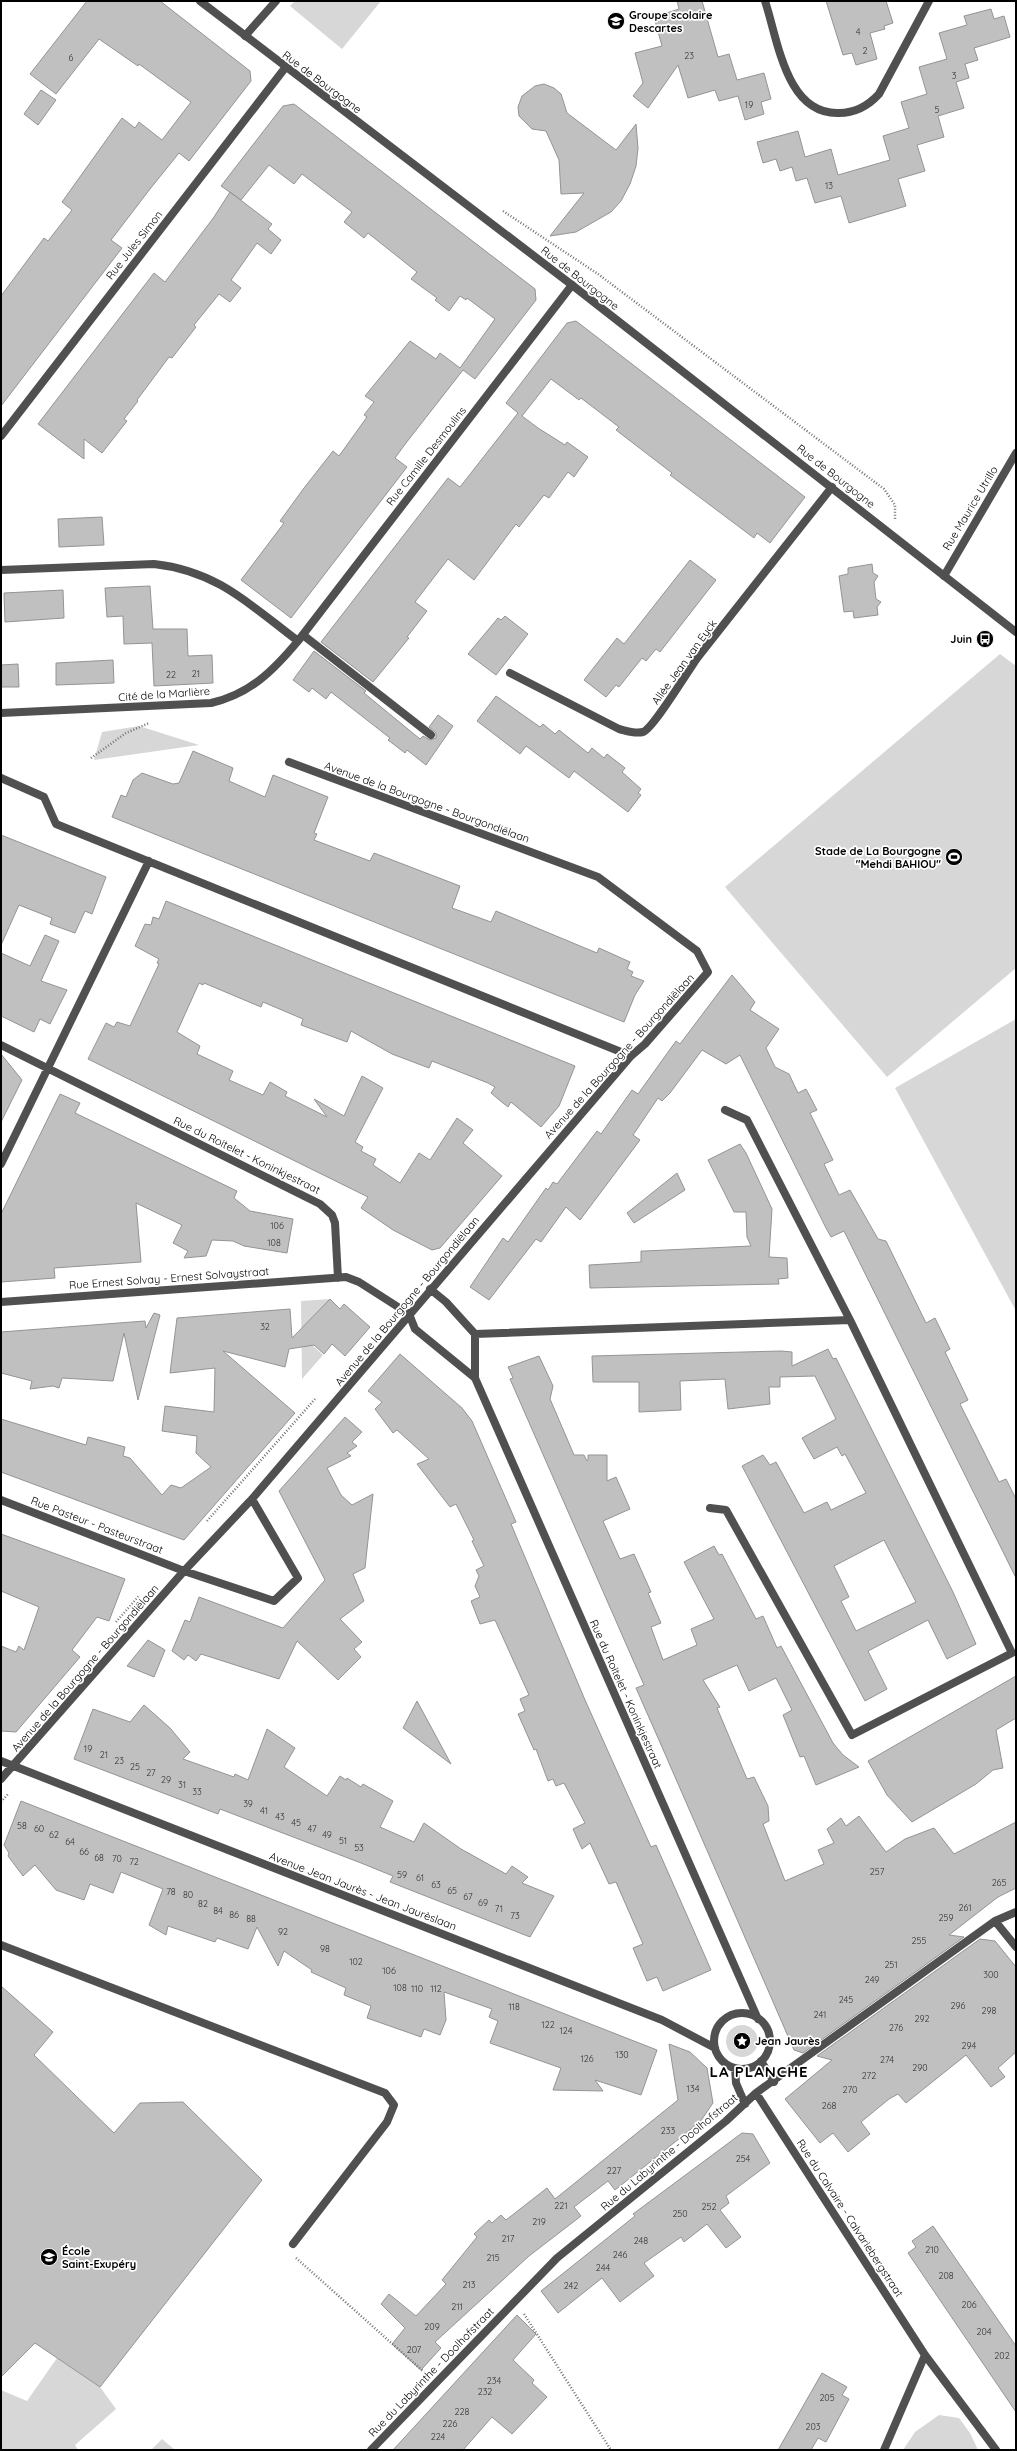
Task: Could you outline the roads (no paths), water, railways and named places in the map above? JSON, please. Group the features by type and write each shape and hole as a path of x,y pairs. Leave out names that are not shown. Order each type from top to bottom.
{"street":[{"name":"Rue de Bourgogne","path":"200,1 285,68 572,285 1016,632"},
{"path":"245,36 276,1"},
{"path":"765,1 787,72 797,94 812,107 831,114 855,111 872,101 879,94 929,1"},
{"name":"Rue Jules Simon","path":"1,436 285,68"},
{"name":"Rue Camille Desmoulins","path":"300,638 572,285"},
{"name":"Rue Maurice Utrillo","path":"944,576 1016,453"},
{"name":"Allée Jean van Eyck","path":"510,673 619,729 632,733 644,732 653,725 695,662 832,487"},
{"path":"1,570 154,564 183,569 215,580 300,638 431,735"},
{"name":"Cité de la Marlière","path":"1,713 188,705 226,699 239,694 264,678 300,638"},
{"name":"Avenue de la Bourgogne - Bourgondiëlaan","path":"1,1779 184,1571 252,1499 430,1289 631,1056 645,1044 708,972 697,951 598,877 289,762"},
{"path":"1,778 44,797 56,824 631,1056"},
{"path":"1,1164 46,1068 149,861"},
{"name":"Rue du Roitelet - Koninkjestraat","path":"1,1045 320,1204 332,1215 335,1223 338,1278"},
{"path":"710,1508 726,1510 852,1735 1012,1653 850,1320 747,1120 725,1110"},
{"path":"338,1278 359,1282 409,1314"},
{"name":"Rue Ernest Solvay - Ernest Solvaystraat","path":"1,1302 338,1278"},
{"path":"430,1289 446,1302 475,1334 850,1320"},
{"name":"Rue du Roitelet - Koninkjestraat","path":"409,1314 415,1330 475,1378"},
{"name":"Rue du Roitelet - Koninkjestraat","path":"475,1334 475,1378 758,2019"},
{"path":"184,1571 274,1601 298,1578 252,1499"},
{"name":"Rue Pasteur - Pasteurstraat","path":"1,1500 184,1571"},
{"name":"Avenue Jean Jaurès - Jean Jaurèslaan","path":"1,1761 662,2020 715,2048"},
{"name":"Rue du Labyrinthe - Doolhofstraat","path":"371,2450 557,2258 726,2122 756,2093 774,2082 995,1921 1016,1912"},
{"path":"995,1921 1016,1947"},
{"path":"1,1945 385,2093 394,2105 387,2122 293,2244"},
{"path":"742,2014 758,2019 766,2027 770,2039 768,2051 761,2061 744,2069 734,2068 726,2064 715,2048 716,2032 726,2019 742,2014"},
{"path":"761,2061 774,2082"},
{"path":"734,2068 736,2083 744,2104"},
{"name":"Rue du Calvaire - Calvariebergstraat","path":"756,2093 925,2355 996,2450"},
{"path":"884,2450 925,2355"}],"place":[{"name":"Groupe scolaire Descartes","path":"616,21"},
{"name":"Juin","path":"985,639"},
{"name":"Stade de La Bourgogne \"Mehdi BAHIOU\"","path":"954,857"},
{"name":"Jean Jaurès","path":"742,2041"},
{"name":"École Saint-Exupéry","path":"49,2257"}],"district":[{"name":"LA PLANCHE","path":"759,2071"}]}
